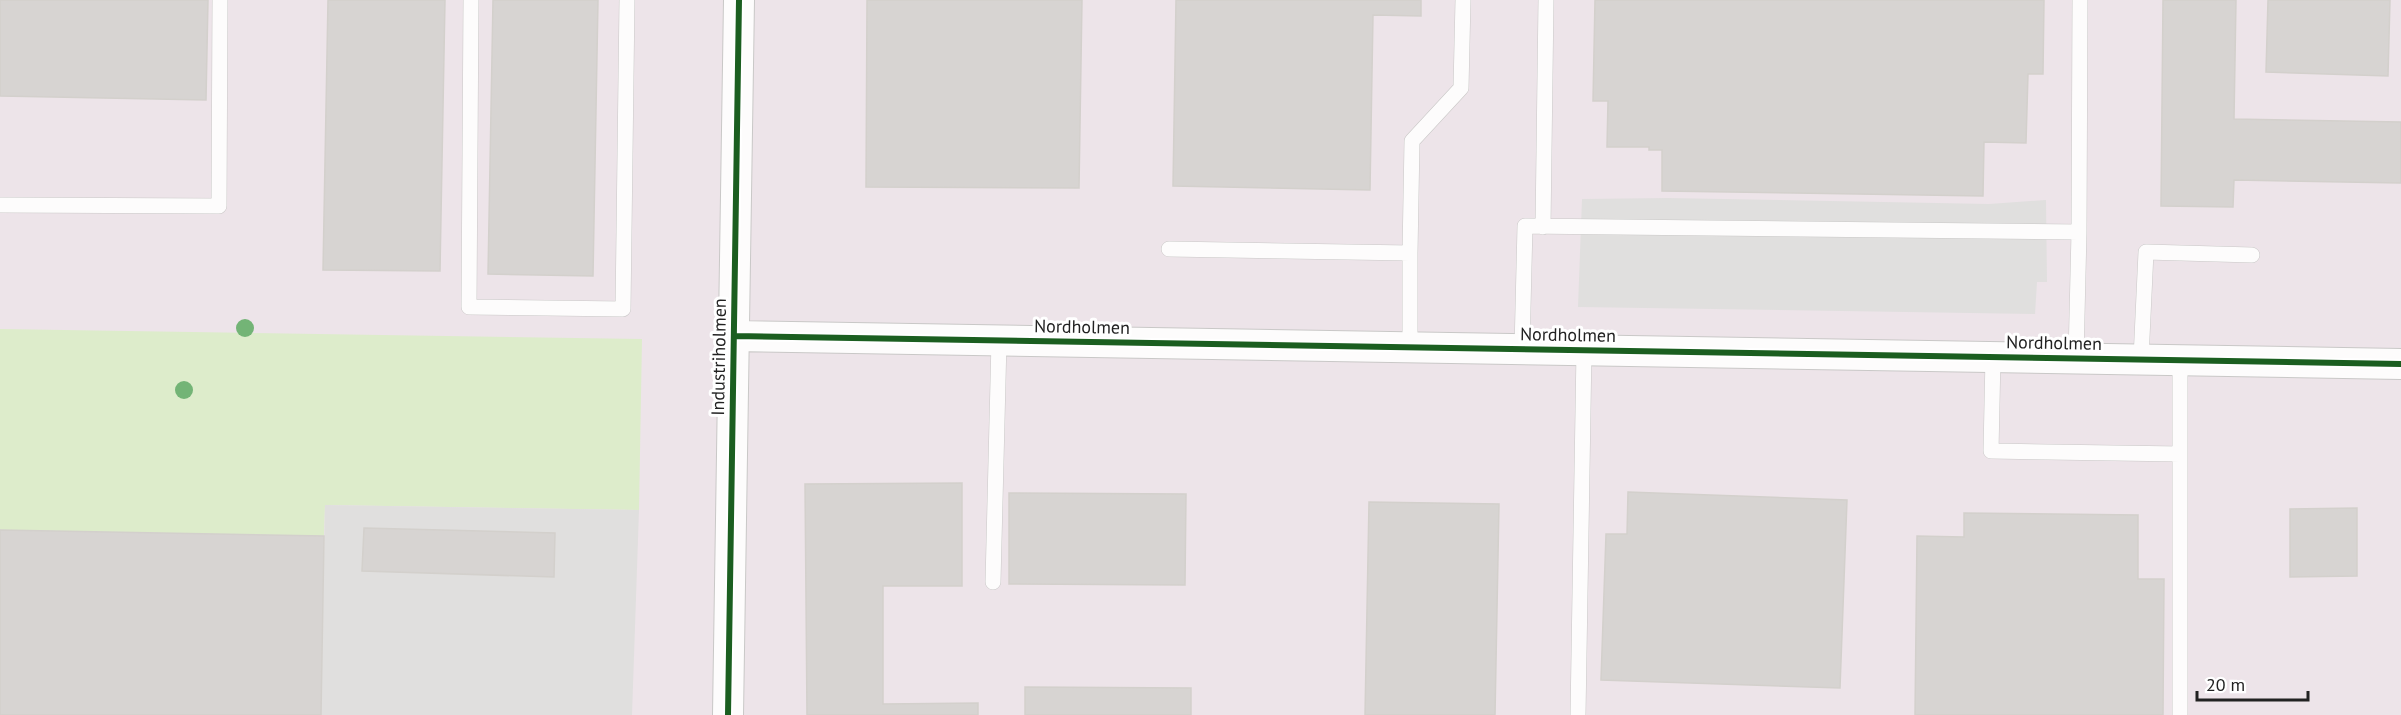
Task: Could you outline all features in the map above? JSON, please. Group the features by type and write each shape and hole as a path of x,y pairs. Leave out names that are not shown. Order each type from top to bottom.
{"street":[{"name":"Industriholmen","path":"728,715 739,0"},
{"name":"Nordholmen","path":"734,336 2401,364"}],"lane":[{"path":"0,205 219,206 220,0"},
{"path":"471,0 469,307 624,309 627,0"},
{"path":"1410,347 1412,141 1461,88 1463,0"},
{"path":"1543,226 1546,0"},
{"path":"2076,358 2080,0"},
{"path":"1522,349 1524,226 2079,232"},
{"path":"1169,249 1410,253"},
{"path":"2141,359 2145,252 2252,255"},
{"path":"993,582 999,340"},
{"path":"1578,715 1584,350"},
{"path":"1993,357 1991,451 2180,453"},
{"path":"2180,360 2180,715"}],"shaded area":[{"path":"0,0 2401,0 2401,715 0,715"},
{"path":"1667,198 1989,204 2046,200 2047,282 2037,282 2035,314 1578,307 1582,199"},
{"path":"325,505 639,510 632,715 321,715"}],"green space":[{"path":"0,329 642,339 639,510 325,505 324,536 0,530"}],"building":[{"path":"0,0 208,0 206,100 0,96"},
{"path":"328,0 445,0 440,271 323,270"},
{"path":"493,0 598,0 593,276 488,274"},
{"path":"867,0 1082,0 1079,188 866,187"},
{"path":"1176,0 1421,0 1421,16 1373,15 1370,190 1173,186"},
{"path":"1595,0 2044,0 2043,74 2028,74 2026,143 1984,142 1983,196 1662,191 1662,150 1649,150 1649,147 1607,147 1608,101 1593,101"},
{"path":"2163,0 2236,0 2234,119 2401,122 2401,183 2234,180 2233,207 2161,206"},
{"path":"2268,0 2390,0 2388,76 2266,72"},
{"path":"962,483 962,586 883,586 883,704 978,703 978,715 807,715 805,484"},
{"path":"1628,492 1847,500 1840,688 1601,680 1606,534 1627,534"},
{"path":"1009,493 1186,494 1185,585 1009,584"},
{"path":"1369,502 1499,504 1495,715 1365,715"},
{"path":"2357,508 2357,576 2290,577 2290,509"},
{"path":"1964,513 2138,515 2138,579 2164,579 2163,715 1915,715 1917,536 1964,537"},
{"path":"364,528 555,533 554,577 362,571"},
{"path":"0,530 324,536 321,715 0,715"},
{"path":"1025,687 1191,688 1191,715 1025,715"}],"cycle path":[{"path":"728,715 739,0"},
{"path":"734,336 2401,364"}]}
